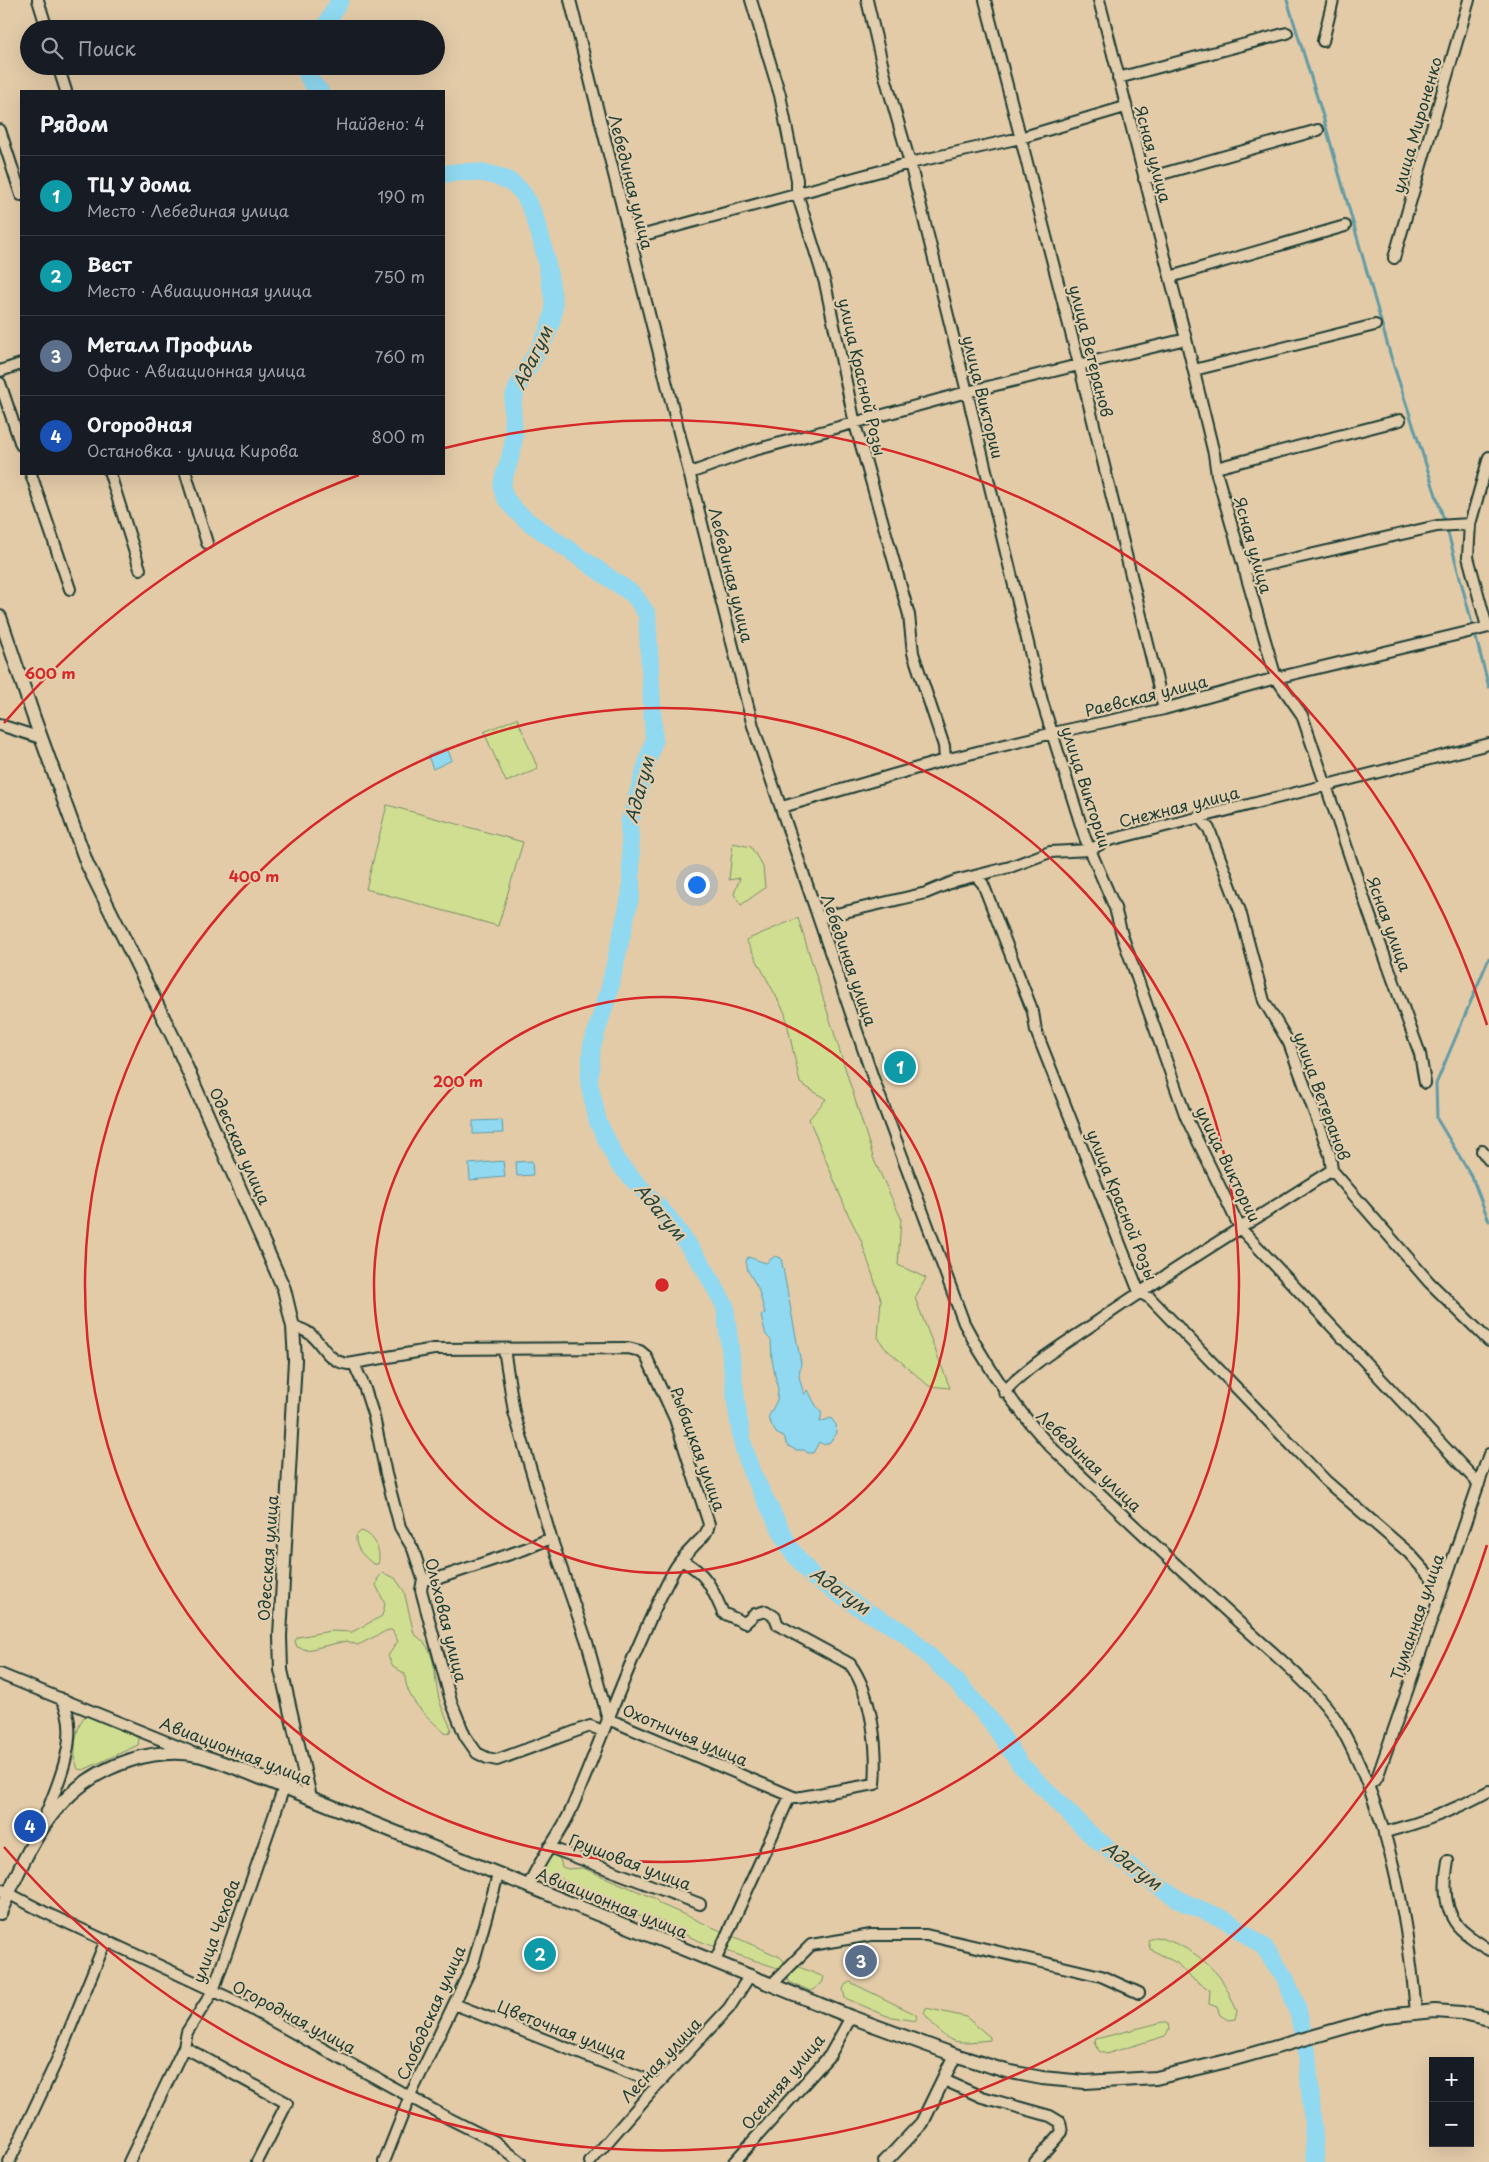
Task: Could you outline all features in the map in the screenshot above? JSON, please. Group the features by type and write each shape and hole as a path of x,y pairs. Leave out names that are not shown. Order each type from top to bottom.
{"main road":[{"name":"Одесская улица","path":"0,617 6,650 41,738 87,864 174,1039 222,1143 284,1288 293,1326 295,1360 280,1636 281,1670 310,1797"},
{"path":"0,1913 5,1891 49,1816 75,1789 99,1773 123,1762 156,1753 171,1752 201,1756"},
{"name":"Авиационная улица","path":"201,1756 310,1797 851,2017 955,2055 1006,2071 1042,2078 1085,2082 1156,2078 1227,2061 1385,2016 1416,2012 1462,2013 1489,2019"},
{"path":"885,2162 922,2123 955,2055"}],"street":[{"path":"38,0 44,20"},
{"name":"Лебединая улица","path":"570,0 753,726 873,1078 950,1290 964,1323 984,1361 1025,1420 1050,1446 1280,1660 1322,1701 1339,1725 1368,1786 1384,1834 1403,1904 1416,2012"},
{"name":"улица Красной Розы","path":"751,0 780,95 797,180 797,193 825,283 855,424 909,615 913,653 944,746 945,760"},
{"name":"улица Виктории","path":"867,0 886,80 910,163 1037,682 1090,850 1115,908 1122,934 1186,1117 1240,1228 1479,1484"},
{"name":"улица Ветеранов","path":"985,0 1079,364 1164,709"},
{"name":"Ясная улица","path":"1099,0 1194,370 1216,468 1276,678 1302,715 1420,1054 1425,1083"},
{"path":"1323,41 1333,0"},
{"name":"улица Мироненко","path":"1394,258 1469,0"},
{"path":"1118,78 1288,33"},
{"path":"61,75 66,90"},
{"path":"629,239 910,163 1020,138 1125,107"},
{"path":"0,130 20,193"},
{"path":"1144,180 1318,130"},
{"path":"1170,278 1345,226"},
{"path":"1194,370 1375,325"},
{"path":"690,472 751,451 967,392 1186,339"},
{"path":"0,371 20,364"},
{"path":"0,383 20,443"},
{"path":"1216,468 1400,420"},
{"path":"1480,629 1468,558 1470,524 1489,457"},
{"path":"31,475 70,589"},
{"path":"110,475 140,569"},
{"path":"186,475 207,543"},
{"path":"1244,570 1437,526 1470,524"},
{"name":"Раевская улица","path":"782,807 945,760 1053,733 1164,709 1276,678 1480,629"},
{"path":"0,725 41,738"},
{"name":"Снежная улица","path":"819,918 926,893 955,881 1010,867 1050,852 1090,850 1106,841 1489,744"},
{"name":"улица Ветеранов","path":"1200,818 1209,829 1240,911 1264,1001 1289,1043 1330,1155 1332,1170 1429,1282 1489,1341"},
{"name":"улица Красной Розы","path":"976,876 983,884 1032,1012 1036,1031 1139,1292 1150,1298 1326,1481 1409,1553 1442,1590"},
{"path":"1482,1151 1489,1160"},
{"path":"1004,1392 1016,1378 1043,1358 1139,1292 1332,1170"},
{"path":"293,1326 304,1328 315,1336 328,1356 338,1362 354,1364 397,1354 434,1349 504,1349"},
{"name":"Рыбацкая улица","path":"504,1349 628,1348 640,1351 646,1356 675,1419 710,1524 708,1532 703,1539 692,1547 683,1561"},
{"name":"Охотничья улица","path":"504,1349 514,1412 551,1538 587,1642 608,1719 796,1798 875,1784 875,1730 857,1674 850,1664 778,1625 774,1617 766,1611 755,1614 745,1623 723,1613 710,1583 696,1568 683,1561"},
{"name":"Ольховая улица","path":"354,1364 364,1386 374,1417 400,1527 413,1550 423,1579 421,1590 451,1701 466,1736 477,1753 497,1760 590,1726 603,1731"},
{"name":"Туманная улица","path":"1368,1786 1377,1778 1489,1454"},
{"path":"423,1579 436,1579 525,1549 551,1538"},
{"path":"528,1887 536,1869 570,1812 656,1608 674,1569 683,1561"},
{"name":"Авиационная улица","path":"0,1674 201,1756"},
{"path":"32,1847 54,1793 66,1753 69,1722 65,1706 60,1698"},
{"name":"улица Чехова","path":"129,2162 184,2047 187,2032 213,1991 284,1787"},
{"path":"1384,1834 1423,1822 1433,1816 1464,1805 1489,1791"},
{"path":"715,1961 790,1796"},
{"name":"Грушовая улица","path":"549,1848 700,1904"},
{"path":"1448,1861 1446,1875 1447,1903 1458,1926 1489,1950"},
{"name":"Слободская улица","path":"385,2162 410,2096 473,1964 498,1874"},
{"name":"Огородная улица","path":"5,1891 44,1912 242,2004 494,2141 520,2162"},
{"path":"772,1984 811,1945 871,1935 926,1935 1101,1976 1139,1993"},
{"path":"9,2162 58,2058 106,1940"},
{"name":"Лесная улица","path":"590,2162 658,2084 730,2008 750,1975"},
{"name":"Цветочная улица","path":"454,2004 658,2084"},
{"name":"Осенняя улица","path":"734,2162 830,2055 851,2017"},
{"path":"184,2047 287,2103 256,2162"},
{"path":"944,2080 982,2097 1050,2116 1060,2122 1062,2132 1035,2162"}],"green space":[{"path":"517,718 538,769 506,782 484,732"},
{"path":"387,805 523,842 498,926 366,889"},
{"path":"733,843 751,847 763,867 765,888 741,905 734,894 740,878 729,880"},
{"path":"798,918 874,1160 901,1218 898,1265 926,1278 915,1298 950,1388 929,1386 884,1347 878,1337 881,1300 861,1240 848,1214 809,1119 826,1099 800,1083 785,1013 746,940"},
{"path":"361,1531 370,1536 376,1544 379,1554 378,1564 370,1561 359,1549 356,1536"},
{"path":"383,1573 395,1578 404,1591 414,1634 427,1646 433,1661 439,1698 451,1728 450,1732 445,1733 424,1714 409,1692 405,1674 393,1666 388,1656 398,1641 392,1630 388,1630 358,1645 346,1641 307,1650 297,1647 295,1641 298,1637 330,1631 352,1632 382,1616 385,1604 376,1585 378,1578"},
{"path":"89,1716 133,1735 139,1739 138,1745 83,1770 78,1769 75,1750 78,1729 84,1717"},
{"path":"552,1854 560,1859 562,1867 568,1869 583,1868 654,1898 660,1904 780,1957 784,1961 783,1965 777,1968 717,1948 685,1935 663,1921 649,1919 599,1900 562,1879 545,1878 540,1872 548,1855"},
{"path":"1156,1937 1184,1947 1215,1971 1226,1986 1237,2011 1235,2019 1228,2020 1220,2015 1217,2007 1209,2004 1210,1990 1189,1976 1177,1963 1150,1949 1148,1940"},
{"path":"799,1967 824,1977 822,1983 811,1991 789,1982 790,1973"},
{"path":"850,1982 915,2014 917,2017 915,2021 887,2016 845,1998 843,1989"},
{"path":"926,2008 966,2017 990,2037 990,2040 958,2042 945,2037 924,2013"},
{"path":"1163,2022 1168,2024 1169,2030 1165,2036 1106,2054 1099,2051 1095,2042 1096,2039"}],"water":[{"path":"447,748 452,760 433,769 428,756"},
{"path":"502,1120 503,1133 473,1134 473,1121"},
{"path":"503,1161 505,1177 470,1180 469,1164"},
{"path":"532,1161 533,1175 517,1176 516,1162"},
{"path":"775,1256 781,1258 801,1363 799,1376 804,1395 807,1390 820,1410 820,1422 831,1418 836,1425 837,1433 830,1442 824,1445 819,1442 813,1453 795,1450 786,1444 785,1438 776,1433 768,1418 777,1400 778,1390 772,1360 771,1340 766,1335 761,1316 765,1313 758,1288 748,1271 746,1261 748,1257 766,1263"}],"waterway":[{"name":"Адагум","path":"329,20 340,0"},
{"path":"1287,0 1322,113 1391,357 1445,523"},
{"name":"Адагум","path":"308,75 319,90"},
{"name":"Адагум","path":"445,174 482,173 501,178 517,187 525,196 537,225 549,276 554,304 549,329 524,374 513,402 514,435 503,482 506,499 529,522 634,595 647,614 654,740 629,824 631,893 609,991 592,1046 589,1082 598,1122 618,1163 667,1216 703,1266 725,1306 743,1445 751,1471 791,1550 812,1576 859,1607 906,1634 957,1682 991,1721 1020,1764 1090,1834 1142,1876 1185,1903 1226,1920 1264,1947 1285,1978 1297,2007 1307,2052 1316,2162"},
{"path":"1447,529 1489,687"},
{"path":"1489,958 1436,1084 1437,1119 1472,1177 1489,1221"}],"place":[{"name":"ТЦ У дома","path":"900,1067"},
{"name":"Огородная","path":"30,1826"},
{"name":"Вест","path":"540,1954"},
{"name":"Металл Профиль","path":"861,1961"}]}
